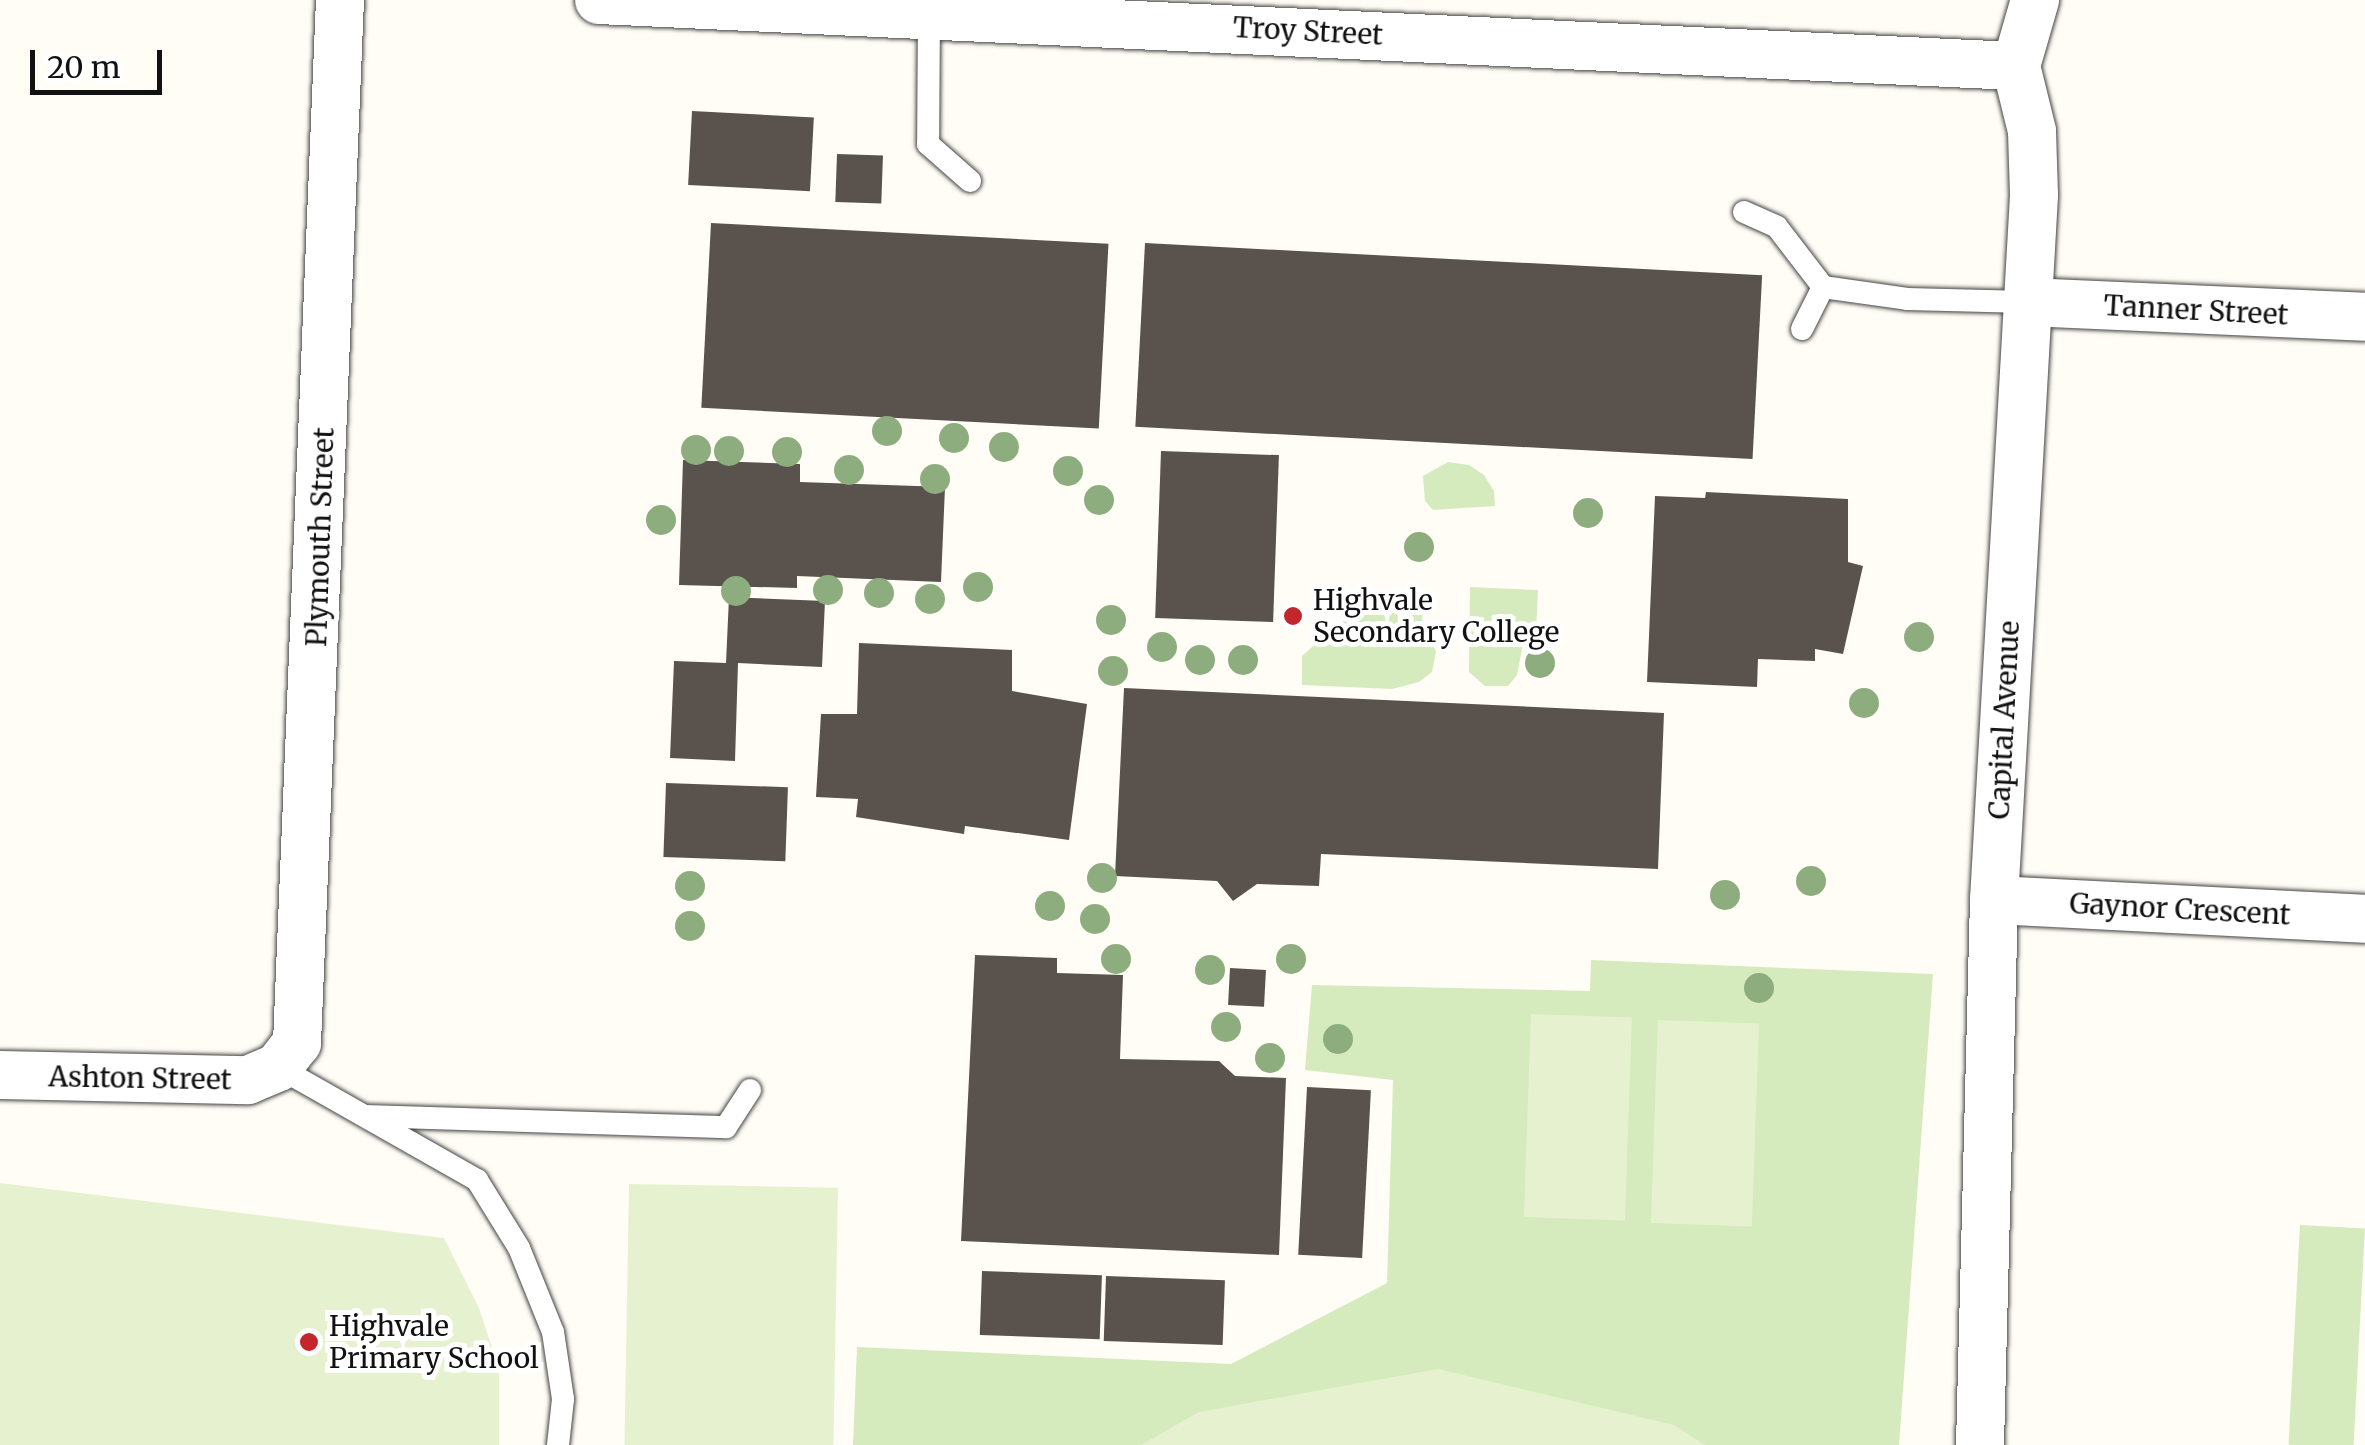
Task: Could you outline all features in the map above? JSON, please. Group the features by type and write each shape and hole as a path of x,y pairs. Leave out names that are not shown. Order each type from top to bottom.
{"street":[{"name":"Plymouth Street","path":"278,1067 298,1043 302,1014 340,0"},
{"name":"Troy Street","path":"599,0 1441,18 2016,66"},
{"name":"Capital Avenue","path":"1980,1445 1994,900 2034,195 2032,131 2016,66 2035,0"},
{"name":"Tanner Street","path":"2028,302 2365,317"},
{"name":"Gaynor Crescent","path":"1994,900 2365,919"},
{"name":"Ashton Street","path":"0,1075 248,1080 278,1067"}],"lane":[{"path":"903,9 928,144 970,181"},
{"path":"1744,212 1776,227 1824,287 1907,299 2028,302"},
{"path":"1802,329 1824,287"},
{"path":"278,1067 477,1180 519,1248 553,1332 563,1399 558,1445"},
{"path":"364,1116 726,1126 750,1090"}],"green space":[{"path":"1448,462 1469,465 1484,475 1494,491 1495,506 1433,510 1425,501 1423,476"},
{"path":"1470,587 1538,590 1536,633 1525,633 1517,675 1508,686 1485,686 1469,672"},
{"path":"1345,590 1423,592 1422,628 1436,651 1432,672 1419,682 1392,689 1302,685 1302,656 1331,630 1343,625"},
{"path":"1591,960 1933,974 1899,1445 853,1445 857,1347 1231,1364 1387,1283 1393,1080 1305,1070 1312,985 1590,991"},
{"path":"1531,1014 1632,1018 1625,1220 1524,1217"},
{"path":"1658,1020 1759,1024 1752,1226 1651,1223"},
{"name":"Highvale Primary School","path":"0,1183 444,1238 479,1308 499,1369 499,1445 0,1445"},
{"path":"629,1184 838,1188 833,1445 624,1445"},
{"path":"2300,1225 2365,1228 2354,1445 2288,1445"},
{"path":"1438,1369 1674,1425 1705,1445 1141,1445 1199,1412"}],"building":[{"path":"692,111 814,117 810,191 688,185"},
{"path":"837,154 883,156 881,204 835,202"},
{"path":"711,223 1108,244 1099,429 701,408"},
{"path":"1145,243 1762,275 1753,459 1135,427"},
{"path":"1161,451 1279,455 1273,622 1155,618"},
{"path":"683,460 800,464 800,482 945,487 941,582 797,576 797,588 679,585"},
{"path":"1706,492 1848,499 1848,562 1863,566 1843,654 1815,649 1815,661 1758,659 1757,687 1647,682 1655,496 1705,498"},
{"path":"729,597 825,601 822,667 738,663 735,761 670,758 674,661 726,663"},
{"path":"859,643 1012,650 1012,691 1087,704 1069,840 965,826 964,834 856,817 858,799 816,797 821,714 857,714"},
{"path":"1124,688 1664,713 1658,869 1321,854 1319,886 1257,884 1233,901 1217,881 1115,876"},
{"path":"666,783 788,787 785,861 663,857"},
{"path":"975,955 1057,958 1057,973 1123,975 1120,1059 1219,1061 1235,1076 1286,1078 1279,1255 961,1241"},
{"path":"1230,968 1266,970 1264,1007 1228,1005"},
{"path":"1307,1087 1371,1090 1362,1258 1298,1255"},
{"path":"982,1271 1102,1275 1100,1339 980,1335"},
{"path":"1106,1276 1225,1280 1223,1345 1104,1341"}],"place":[{"name":"Highvale Secondary College","path":"1293,616"},
{"name":"Highvale Primary School","path":"309,1342"}]}
